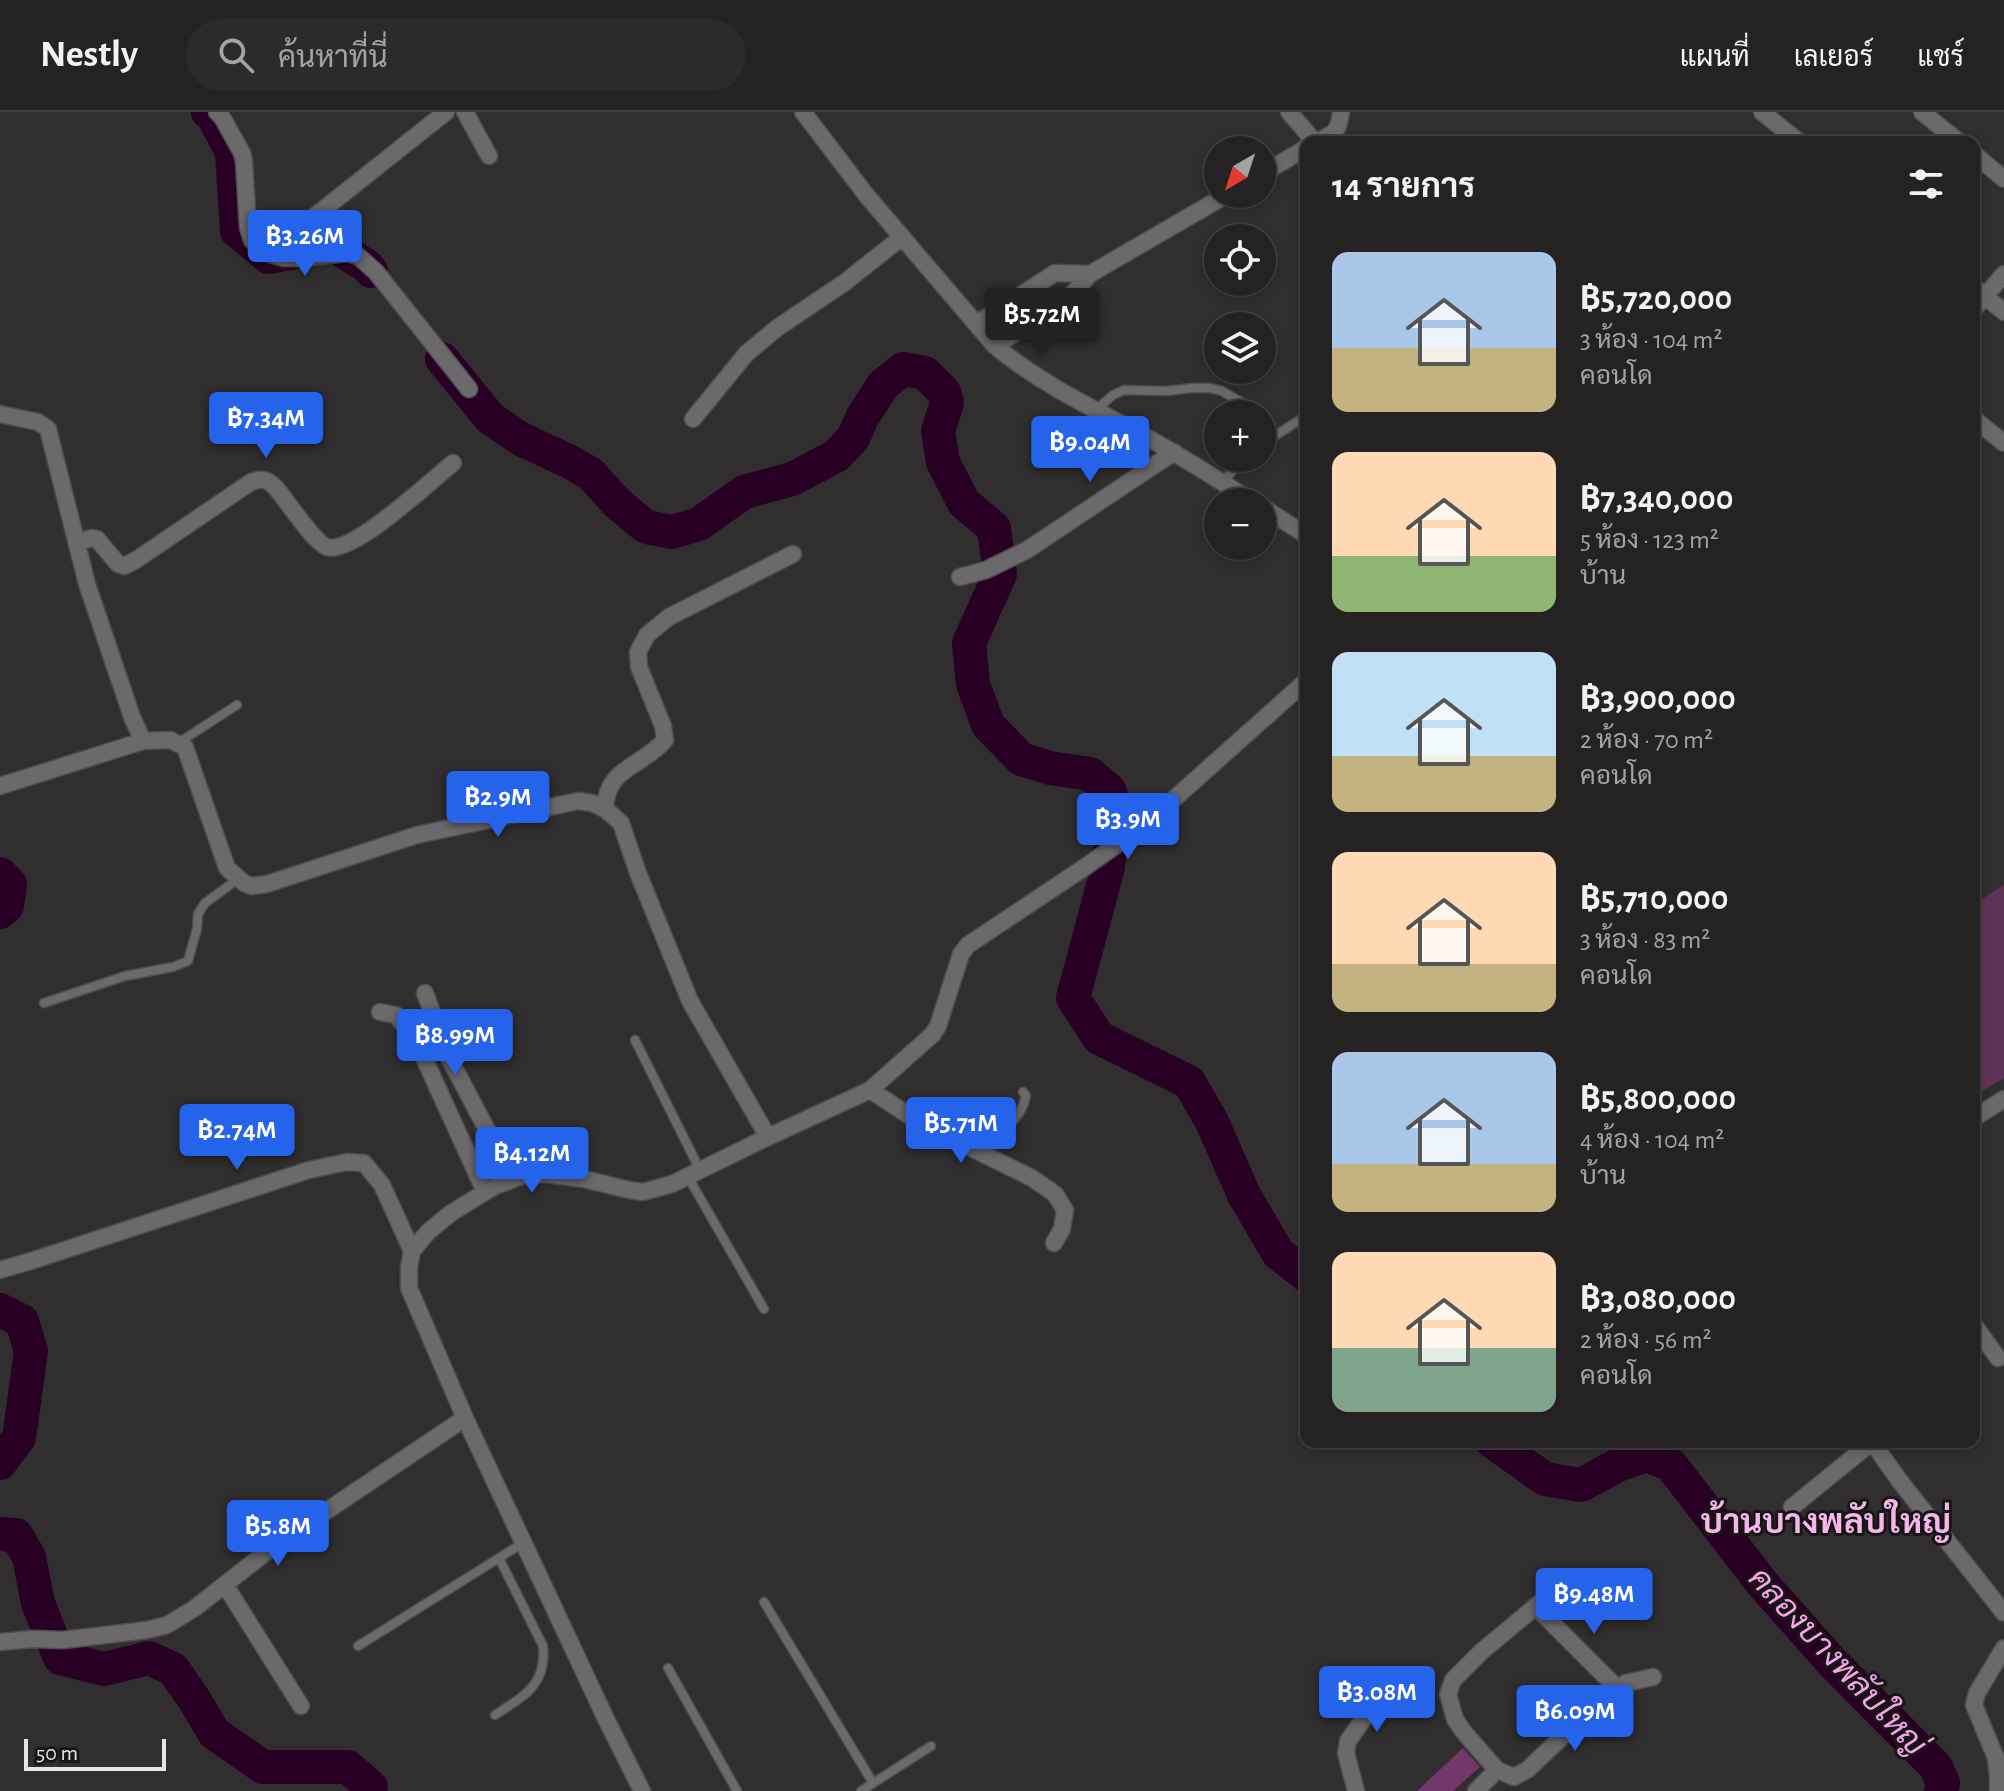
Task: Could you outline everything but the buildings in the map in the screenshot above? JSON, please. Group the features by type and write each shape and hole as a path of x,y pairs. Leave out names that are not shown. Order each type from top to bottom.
{"street":[{"path":"217,112 242,153 248,227 256,244 270,254 284,258 347,253 358,256 376,272 469,389"},
{"path":"310,220 446,112"},
{"path":"465,112 489,156"},
{"path":"803,112 867,196 995,346 1052,387 1174,452 1231,488"},
{"path":"1289,112 1311,136"},
{"path":"1329,136 1339,127 1341,112"},
{"path":"1762,112 1792,136"},
{"path":"1922,112 1952,136"},
{"path":"1276,166 1300,152"},
{"path":"1980,159 2004,179"},
{"path":"995,346 1068,299 1090,274 1204,208"},
{"path":"693,419 746,354 902,237"},
{"path":"976,324 1055,273 1090,274"},
{"path":"2004,274 1980,291 2004,312"},
{"path":"0,414 38,422 48,429 87,584 143,741"},
{"path":"1980,424 2004,443"},
{"path":"960,577 986,570 1027,550 1174,452"},
{"path":"77,543 97,539 118,564 124,566 260,479 275,487 318,542 328,548 343,547 364,536 453,463"},
{"path":"1276,516 1300,531"},
{"path":"605,809 605,793 613,780 658,749 665,740 663,726 639,667 638,652 647,635 669,617 793,554"},
{"path":"642,1791 465,1418 409,1288 412,1251 428,1232 451,1213 495,1186 513,1179 545,1174 643,1192 672,1184 870,1090 933,1034 961,954 968,945 1147,823 1300,686"},
{"path":"0,786 143,741 170,740 178,743 185,747 227,868 251,886 267,884 417,835 578,801 592,803 605,809 621,823 690,1001 768,1137"},
{"path":"425,993 448,1056 513,1179"},
{"path":"380,1012 396,1015 417,1045 485,1192"},
{"path":"870,1090 919,1122 1032,1178 1055,1194 1065,1210 1062,1229 1054,1243"},
{"path":"1980,1114 2004,1099"},
{"path":"0,1270 296,1174 347,1162 364,1163 382,1185 412,1251"},
{"path":"1980,1333 1998,1358"},
{"path":"0,1642 63,1640 167,1625 195,1608 281,1541 465,1418"},
{"path":"1792,1507 1865,1448"},
{"path":"1876,1448 2004,1613"},
{"path":"1565,1582 1481,1652 1453,1680 1448,1694 1455,1719 1497,1770 1514,1777 1527,1770 1616,1687 1653,1677"},
{"path":"225,1585 301,1706"},
{"path":"1543,1614 1616,1687"},
{"path":"1998,1791 1996,1758 1974,1705 1977,1693 2004,1648"},
{"path":"1356,1791 1346,1753 1348,1741 1372,1707 1369,1687"},
{"path":"1476,1791 1497,1770"}],"lane":[{"path":"1096,410 1124,390 1210,388 1238,400"},
{"path":"1276,435 1300,420"},
{"path":"1223,483 1232,472"},
{"path":"178,743 237,705"},
{"path":"44,1003 125,976 188,961 198,914 205,903 238,879"},
{"path":"635,1040 694,1173 764,1309"},
{"path":"977,1150 1015,1121 1024,1105 1026,1096 1023,1092"},
{"path":"358,1646 523,1542"},
{"path":"495,1715 530,1691 538,1682 544,1661 543,1646 499,1558"},
{"path":"764,1602 873,1783"},
{"path":"668,1668 737,1791"},
{"path":"861,1791 931,1746"}],"shaded area":[{"path":"2004,885 2004,1078 1980,1092 1980,900"}],"waterway":[{"name":"คลองบางพลับใหญ่","path":"208,112 212,114 232,152 237,231 269,257 333,245 371,271"},
{"name":"คลองบางพลับใหญ่","path":"442,359 490,418 521,439 591,474 617,503 646,527 672,532 699,524 744,492 792,479 836,456 853,438 883,385 903,369 925,373 944,392 947,403 938,431 943,462 964,503 994,528 1000,574 969,643 973,684 988,725 1021,759 1050,768 1090,774 1109,790 1115,807 1108,867 1073,998 1099,1038 1189,1082 1212,1122 1244,1195 1278,1253 1300,1270"},
{"path":"0,874 10,884 7,906 0,912"},
{"path":"0,1310 22,1321 31,1351 19,1438 0,1463"},
{"name":"คลองบางพลับใหญ่","path":"1501,1448 1545,1479 1581,1485 1620,1464 1647,1455 1671,1465 1762,1583 1831,1661 1936,1767 1943,1783 1941,1791"},
{"path":"0,1534 16,1535 29,1557 38,1603 60,1658 104,1669 149,1658 173,1669 214,1733 263,1767 348,1767 371,1787"}],"district":[{"name":"บ้านบางพลับใหญ่","path":"1826,1521"}]}
